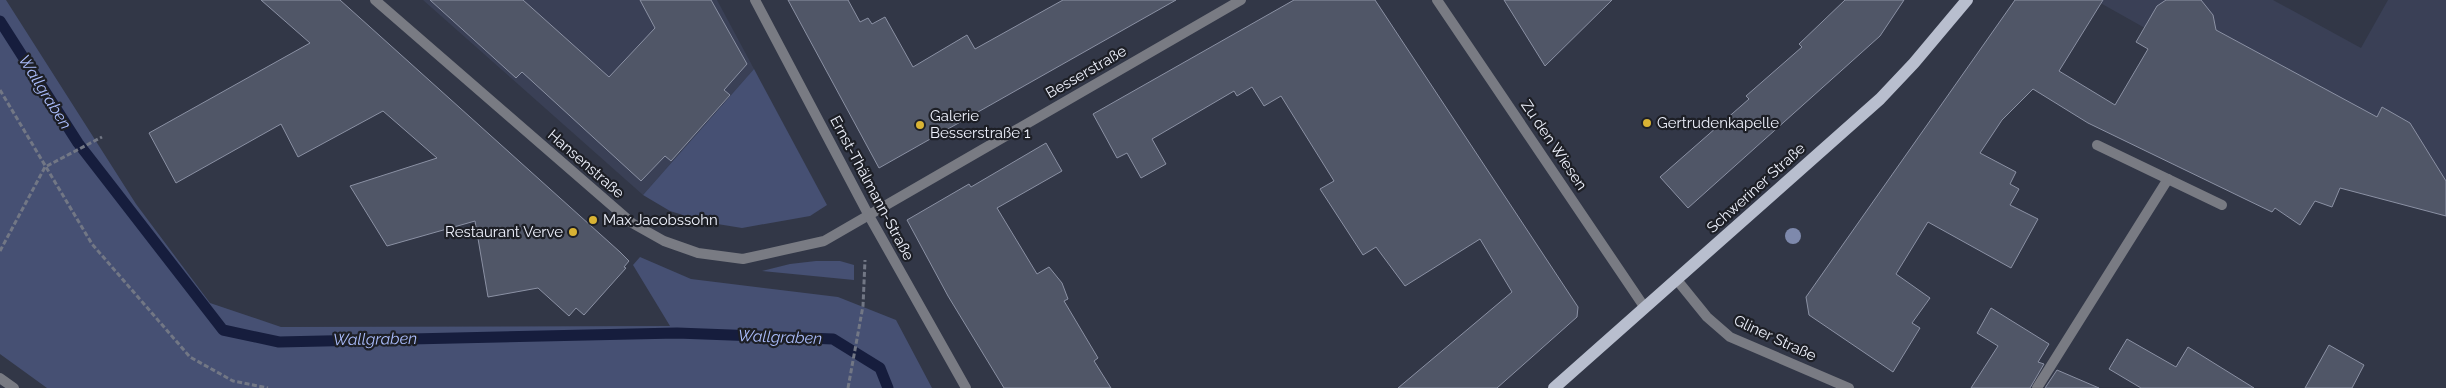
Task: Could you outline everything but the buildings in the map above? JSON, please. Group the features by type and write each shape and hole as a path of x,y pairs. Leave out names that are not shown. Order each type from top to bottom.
{"main road":[{"name":"Schweriner Straße","path":"1554,388 1880,99 1914,63 1967,0"}],"street":[{"name":"Hansenstraße","path":"375,0 632,223 664,241 698,253 743,259 824,241 868,214"},
{"name":"Ernst-Thälmann-Straße","path":"755,0 868,214 966,388"},
{"name":"Besserstraße","path":"868,214 1241,0"},
{"name":"Zu den Wiesen","path":"1437,0 1645,308"},
{"path":"2096,145 2222,205"},
{"path":"2037,388 2168,179"},
{"name":"Gliner Straße","path":"1677,280 1707,317 1730,337 1850,388"},
{"path":"0,378 14,388"}],"path":[{"path":"0,90 92,244 190,357 234,381 268,388"},
{"path":"0,251 45,167 102,137"},
{"path":"848,388 863,306 863,294"}],"shaded area":[{"path":"0,0 6,0 136,204 210,303 281,327 670,326 633,265 640,257 691,279 838,297 896,320 932,388 47,388 0,354"},
{"path":"423,0 717,0 754,69 643,195"},
{"path":"2095,0 2273,0 2361,48 2388,0 2446,0 2446,216 2186,51"},
{"path":"754,69 827,205 810,216 742,228 705,222 670,211 643,195"},
{"path":"840,261 854,265 854,280 762,271 790,264"}],"waterway":[{"name":"Wallgraben","path":"0,21 78,143 223,330 279,342 677,333 833,339 880,368 888,388"}],"place":[{"name":"Gertrudenkapelle","path":"1647,123"},
{"name":"Galerie Besserstraße 1","path":"920,125"},
{"name":"Max Jacobssohn","path":"593,220"},
{"name":"Restaurant Verve","path":"573,232"}]}
